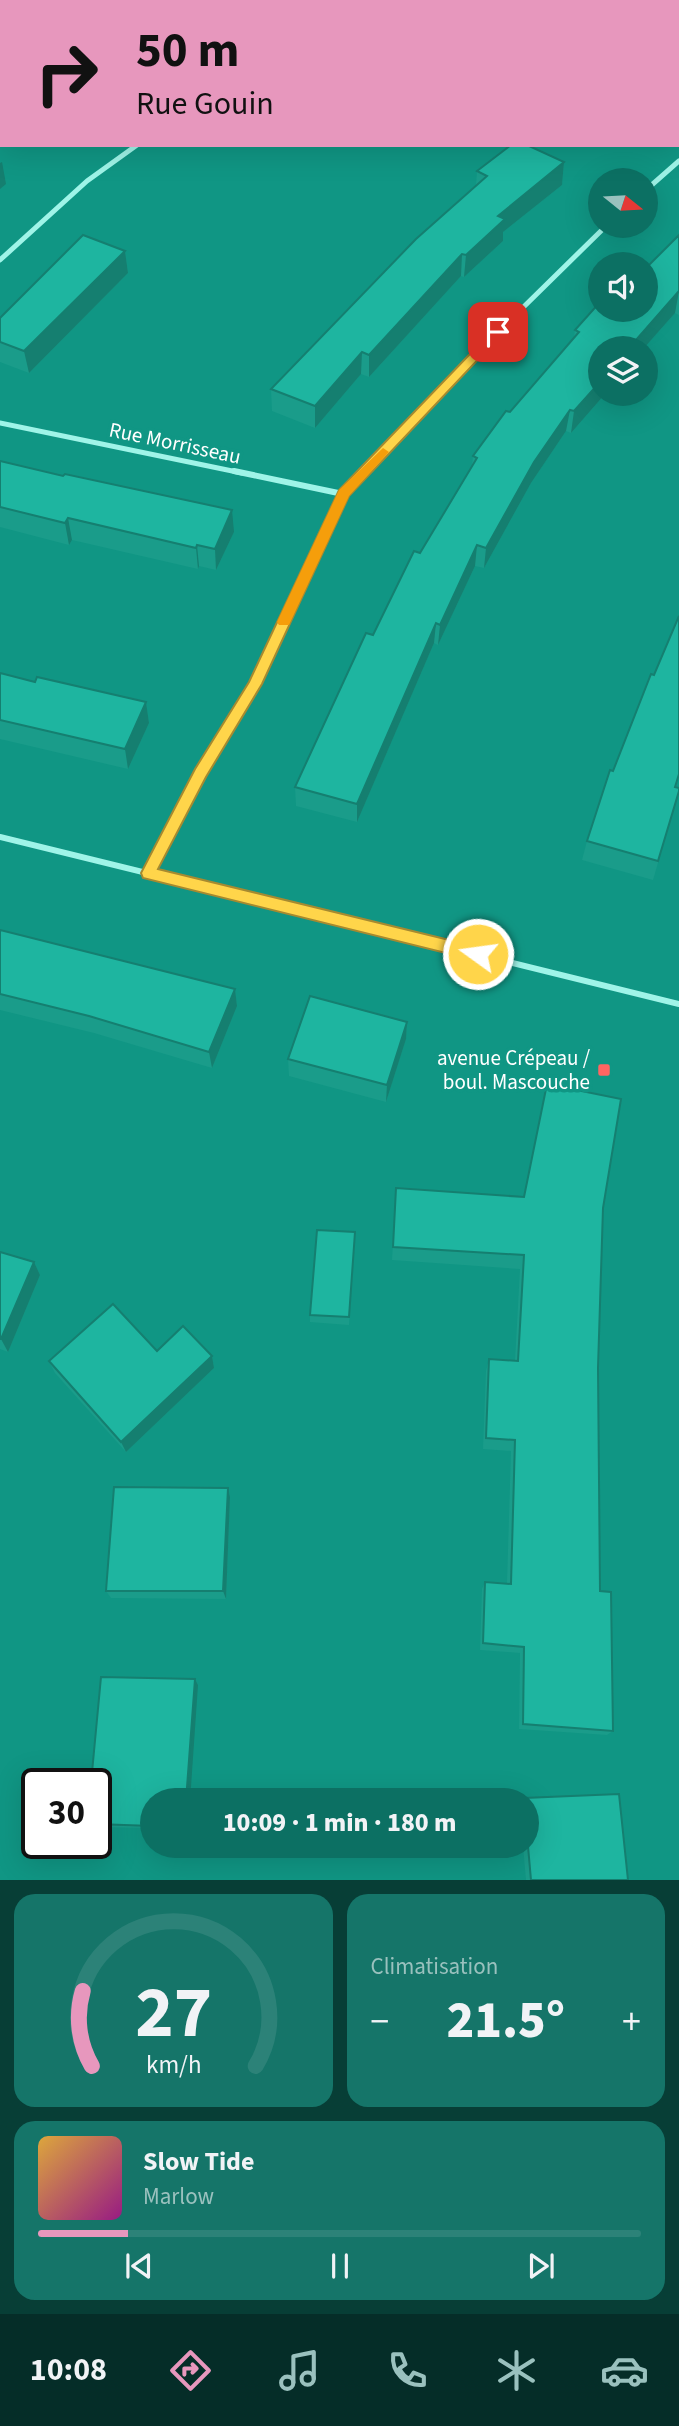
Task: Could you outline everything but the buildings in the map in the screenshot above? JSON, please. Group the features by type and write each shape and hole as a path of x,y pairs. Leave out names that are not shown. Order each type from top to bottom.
{"street":[{"path":"0,260 87,181 134,147"},
{"path":"658,179 679,161"},
{"path":"148,873 201,773 255,684 343,494 498,332 594,238"},
{"name":"Rue Morrisseau","path":"0,424 343,494"},
{"path":"0,837 679,1004"}],"slow traffic":[{"path":"284,622 343,494 383,452"}],"place":[{"name":"avenue Crépeau / boul. Mascouche","path":"604,1070"}],"route":[{"path":"478,954 148,873 201,773 255,684 343,494 498,332"}]}
